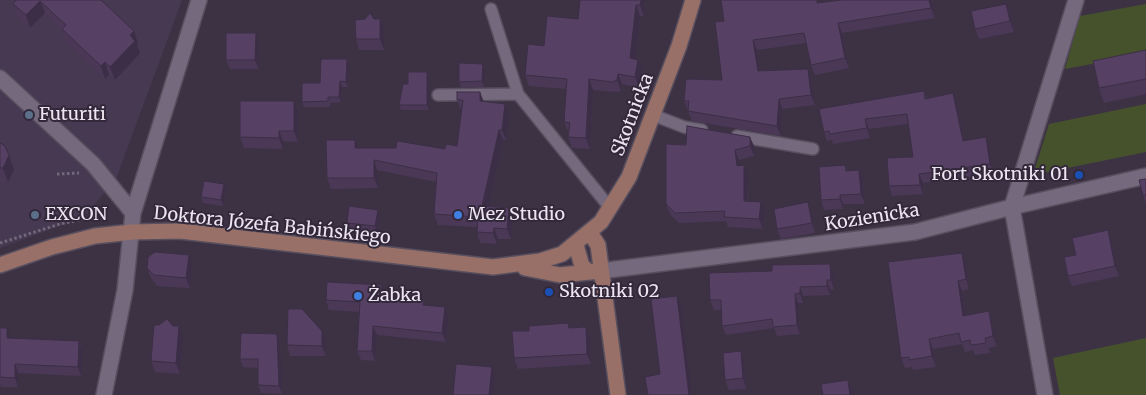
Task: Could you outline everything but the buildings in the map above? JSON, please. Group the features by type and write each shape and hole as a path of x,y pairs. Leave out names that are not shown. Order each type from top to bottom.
{"main road":[{"name":"Skotnicka","path":"514,266 540,262 562,254 590,233 611,209 629,177 693,0"},
{"name":"Doktora Józefa Babińskiego","path":"0,265 52,247 95,236 132,232 180,232 462,265 514,266"},
{"path":"590,233 598,245 594,272 618,395"},
{"path":"576,245 582,266 594,272"},
{"path":"514,266 560,275 594,272"}],"street":[{"path":"104,395 125,290 133,213 199,0"},
{"path":"1045,395 1012,207 1076,0"},
{"path":"0,78 93,164 133,213"},
{"name":"Kozienicka","path":"594,272 916,232 1012,207 1146,176"}],"lane":[{"path":"491,9 518,94 611,209"},
{"path":"438,95 518,94"},
{"path":"653,115 684,127 711,132"},
{"path":"730,135 813,149"}],"shaded area":[{"path":"0,0 182,0 116,179 84,217 0,248"}],"green space":[{"path":"1146,4 1146,54 1065,69 1080,16"},
{"path":"1146,104 1146,152 1033,175 1049,124"},
{"path":"1146,338 1146,395 1060,395 1053,358"}],"place":[{"name":"Futuriti","path":"29,115"},
{"name":"Fort Skotniki 01","path":"1079,175"},
{"name":"EXCON","path":"35,215"},
{"name":"Mez Studio","path":"458,215"},
{"name":"Skotniki 02","path":"549,292"},
{"name":"Żabka","path":"358,296"}]}
